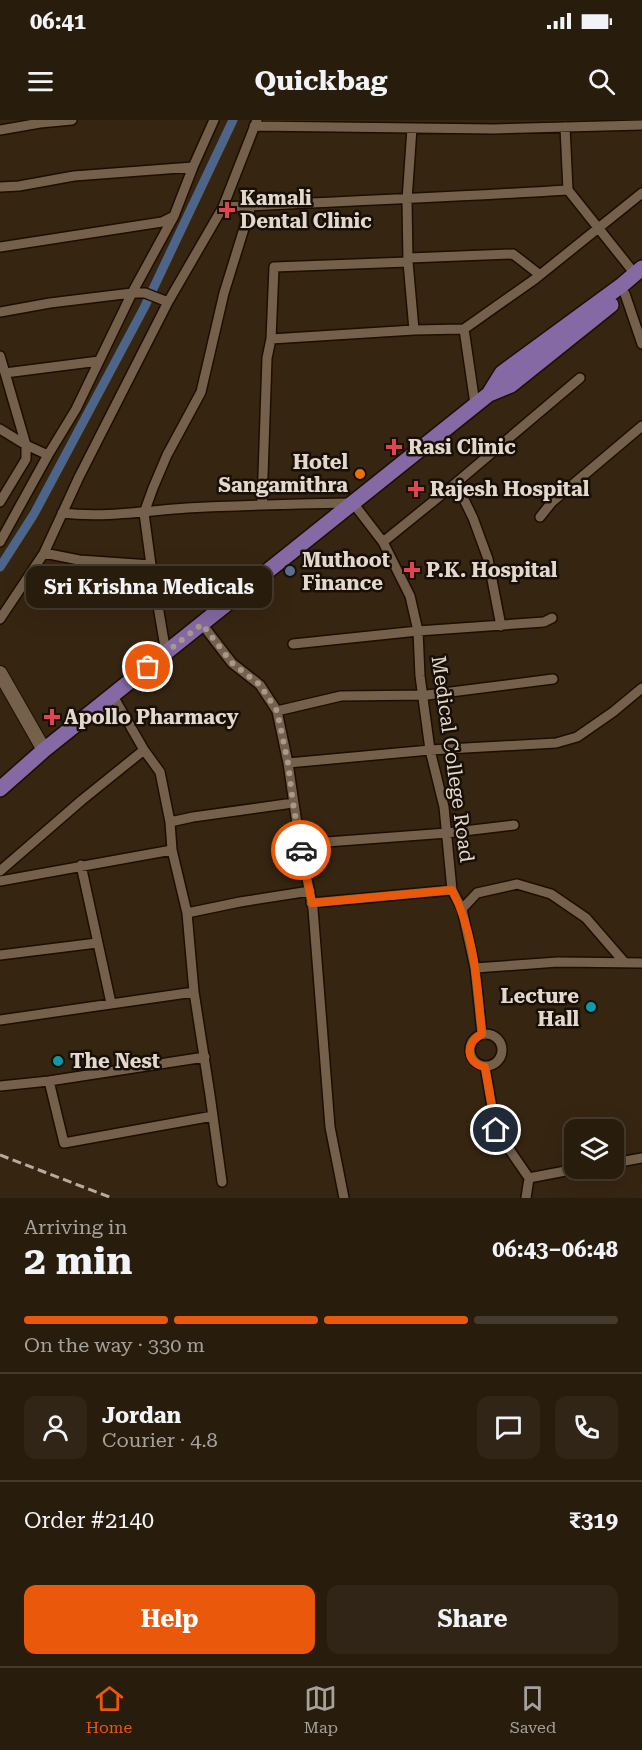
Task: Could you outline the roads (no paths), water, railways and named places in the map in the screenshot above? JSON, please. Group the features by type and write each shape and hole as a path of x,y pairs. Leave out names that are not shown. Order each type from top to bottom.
{"main road":[{"path":"0,789 44,750 476,404 489,394 511,385 625,294 640,274"},
{"path":"489,394 502,374 640,274"}],"street":[{"path":"0,130 72,120"},
{"path":"0,542 76,409 132,293 174,216 214,120"},
{"path":"0,619 44,553 168,302 223,207 255,123 412,128 642,125"},
{"path":"565,127 567,190 598,229 640,274"},
{"path":"412,128 406,200 414,330"},
{"path":"0,187 19,186 74,176 193,167"},
{"path":"223,207 406,200 567,190"},
{"path":"271,339 464,329 540,275 642,193"},
{"path":"166,653 144,513 167,455 201,392 224,293 251,206"},
{"path":"0,248 162,222 174,216"},
{"path":"262,505 267,358 271,339 274,267 513,254 540,275"},
{"path":"0,312 132,293 145,293 168,302"},
{"path":"625,294 642,344"},
{"path":"464,329 476,404"},
{"path":"0,356 26,445 26,459 0,502"},
{"path":"5,373 99,362"},
{"path":"383,542 580,378"},
{"path":"540,517 552,502 642,426"},
{"path":"0,429 48,455"},
{"path":"456,483 473,518 488,559 501,626"},
{"path":"62,513 86,516 185,508 353,503"},
{"name":"Medical College Road","path":"353,503 383,542 410,596 418,632 420,676 430,750 444,807 452,890 462,909 475,968 482,1034"},
{"path":"44,553 79,560 151,565"},
{"path":"293,644 544,622 552,618"},
{"path":"202,624 232,663 260,685 277,711 312,903 330,1127 344,1198"},
{"path":"0,674 44,750"},
{"path":"277,711 341,696 422,695 553,679"},
{"path":"288,763 430,750 556,743 577,737 642,688"},
{"path":"113,696 144,750 160,772 170,822 172,850 187,914 194,992 222,1182"},
{"path":"0,871 144,750"},
{"path":"170,822 293,803"},
{"path":"300,844 447,833 514,825"},
{"path":"0,881 172,850"},
{"path":"81,865 111,1003"},
{"path":"462,909 477,893 517,884 551,894 586,918 625,963"},
{"path":"312,903 452,890"},
{"path":"187,914 240,902 310,891"},
{"path":"0,955 97,943"},
{"path":"475,968 558,962 642,963"},
{"path":"0,1020 194,992"},
{"path":"482,1034 496,1037 502,1044 501,1058 494,1065 480,1066 473,1060 470,1051 471,1042 482,1034"},
{"path":"0,1086 49,1081 205,1057"},
{"path":"485,1067 496,1130 529,1178 526,1198"},
{"path":"49,1081 64,1143 213,1116"},
{"path":"624,1161 642,1158"},
{"path":"529,1178 564,1171"}],"waterway":[{"path":"0,567 34,514 144,308 233,120"}],"railway":[{"path":"0,1155 112,1198"}],"place":[{"name":"Kamali Dental Clinic","path":"227,210"},
{"name":"Rasi Clinic","path":"394,447"},
{"name":"Hotel Sangamithra","path":"360,474"},
{"name":"Rajesh Hospital","path":"416,489"},
{"name":"P.K. Hospital","path":"412,570"},
{"name":"Muthoot Finance","path":"290,571"},
{"name":"Sri Krishna Medicals","path":"148,667"},
{"name":"Apollo Pharmacy","path":"52,717"},
{"name":"Lecture Hall","path":"591,1007"},
{"name":"The Nest","path":"58,1061"}]}
